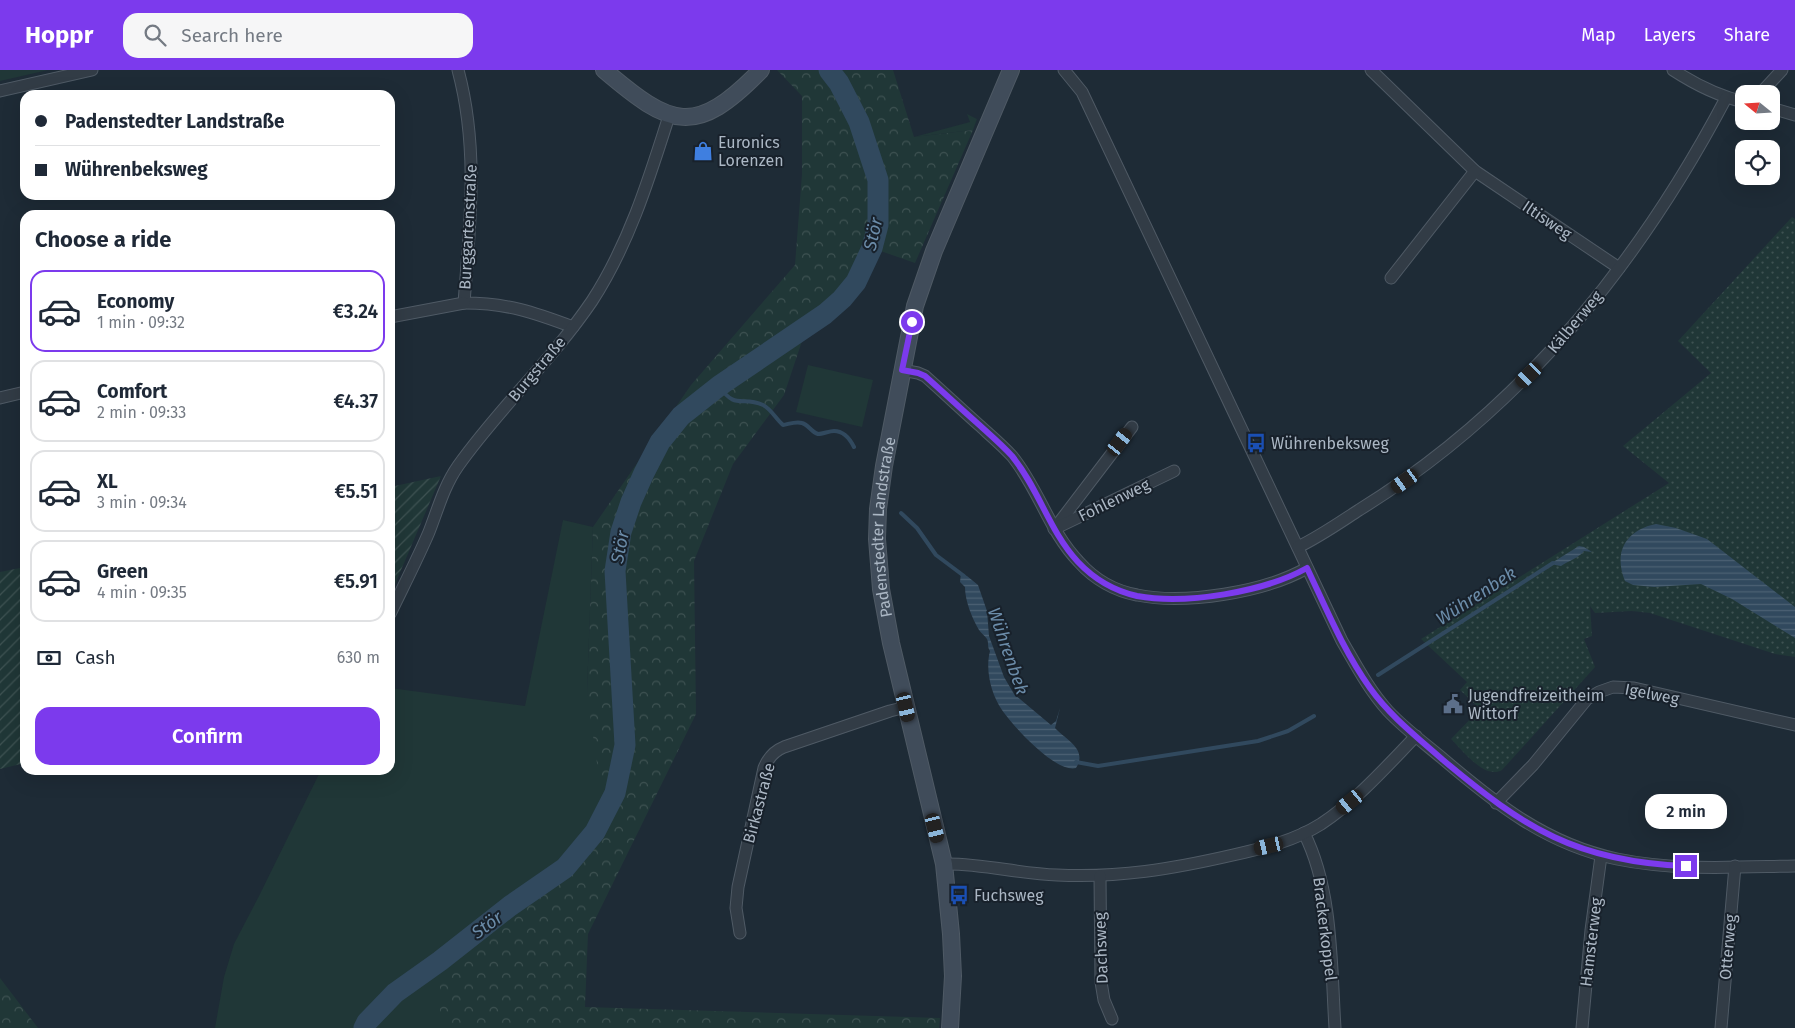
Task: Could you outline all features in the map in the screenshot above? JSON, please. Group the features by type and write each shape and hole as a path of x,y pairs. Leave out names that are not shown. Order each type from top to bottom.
{"street":[{"path":"0,91 92,70"},
{"name":"Burggartenstraße","path":"458,70 464,92 469,128 472,171 464,304 503,306 530,311 573,327"},
{"path":"604,70 640,99 669,116 683,117 696,116 718,108 731,99 761,70"},
{"name":"Padenstedter Landstraße","path":"950,1028 953,976 952,934 944,864 906,707 881,589 877,539 878,509 884,466 915,306 934,250 1011,70"},
{"path":"1064,70 1082,92 1342,641 1368,686 1388,712 1496,803 1534,829 1559,841 1601,856 1663,865 1795,866"},
{"name":"Iltisweg","path":"1371,70 1475,172 1619,268"},
{"path":"1674,70 1699,86 1735,100"},
{"path":"1768,85 1782,70"},
{"name":"Kälberweg","path":"1298,547 1396,487 1432,461 1506,397 1545,357 1574,325 1619,268 1681,177 1726,98"},
{"path":"1780,111 1795,115"},
{"name":"Burgstraße","path":"395,603 429,532 442,494 458,466 573,327 592,300 616,259 647,184 669,116"},
{"path":"1391,278 1475,172"},
{"path":"395,316 464,304"},
{"path":"902,370 925,376 1011,455 1029,480 1054,529 1078,562 1090,574 1115,588 1137,596 1195,597 1241,591 1286,578 1307,568"},
{"path":"0,398 20,393"},
{"name":"Fohlenweg","path":"1054,529 1132,427"},
{"name":"Fohlenweg","path":"1054,529 1174,471"},
{"name":"Igelweg","path":"1496,803 1533,765 1587,699 1606,689 1634,688 1795,725"},
{"name":"Birkastraße","path":"740,933 736,908 738,887 764,768 770,758 784,746 906,707"},
{"path":"944,864 971,864 1054,875 1100,876 1141,873 1187,866 1269,846 1304,833 1328,820 1350,802 1416,736"},
{"name":"Brackerkoppel","path":"1304,833 1314,856 1326,914 1336,1028"},
{"name":"Hamsterweg","path":"1582,1028 1590,939 1601,856"},
{"name":"Otterweg","path":"1721,1028 1735,866"},
{"name":"Dachsweg","path":"1100,876 1101,982 1104,1000 1112,1019"}],"green space":[{"path":"0,70 48,70 0,81"},
{"path":"777,70 893,70 914,137 973,130 915,263 872,248 856,282 842,299 807,326 784,395 733,464 694,561 696,714 588,934 585,1007 940,1018 939,1028 440,1028 440,961 565,868 595,832 615,793 599,778 587,693 593,527 691,385 795,265 802,174 802,96"},
{"path":"967,114 977,119 973,130 914,137 970,122"},
{"path":"1792,217 1795,219 1795,657 1775,654 1650,613 1632,611 1595,613 1590,606 1592,636 1584,639 1595,667 1502,770 1495,772 1482,768 1468,757 1451,739 1480,709 1460,690 1467,682 1421,639 1669,483 1623,446 1711,373 1678,341"},
{"path":"808,365 873,380 862,427 796,412"},
{"path":"441,476 395,584 395,486"},
{"path":"563,520 593,527 587,693 615,793 595,832 565,868 510,906 440,961 440,1028 215,1028 224,977 234,944 319,775 395,775 395,689 525,706"},
{"path":"20,568 20,764 0,769 0,572"},
{"path":"0,978 38,1028 0,1028"}],"water":[{"path":"1656,524 1676,528 1707,539 1795,607 1795,638 1732,599 1701,584 1654,587 1633,585 1625,581 1621,561 1625,544 1637,531"},
{"path":"1579,546 1592,552 1584,551 1561,566 1550,564"},
{"path":"961,573 978,585 987,611 989,636 1004,677 1014,694 1051,725 1056,721 1060,708 1055,728 1078,750 1079,761 1076,768 1067,768 1057,763 1036,747 1016,727 998,704 990,682 988,640 979,630 971,615 965,587 960,582"}],"waterway":[{"name":"Stör","path":"364,1028 367,1022 395,993 440,961 510,906 565,868 595,832 615,793 625,745 615,571 621,532 631,502 644,473 660,442 681,416 719,386 825,314 842,299 856,282 872,248 878,225 878,180 859,122 839,83 829,70"},
{"name":"Wührenbek","path":"719,386 730,398 763,405 783,425 795,422 802,423 818,434 838,431 846,436 854,447"},
{"name":"Wührenbek","path":"901,513 917,528 936,555 964,576"},
{"name":"Wührenbek","path":"1378,675 1553,563"},
{"name":"Wührenbek","path":"1076,762 1098,766 1258,741 1288,731 1314,716"}],"place":[{"name":"Euronics Lorenzen","path":"703,151"},
{"name":"Wührenbeksweg","path":"1256,443"},
{"name":"Jugendfreizeitheim Wittorf","path":"1453,704"},
{"name":"Fuchsweg","path":"959,895"}],"route":[{"path":"912,322 902,370 925,376 1011,455 1029,480 1054,529 1068,550 1090,574 1115,588 1137,596 1173,598 1241,591 1286,578 1307,568 1342,641 1368,686 1388,712 1483,793 1534,829 1578,848 1619,860 1686,866"}]}
